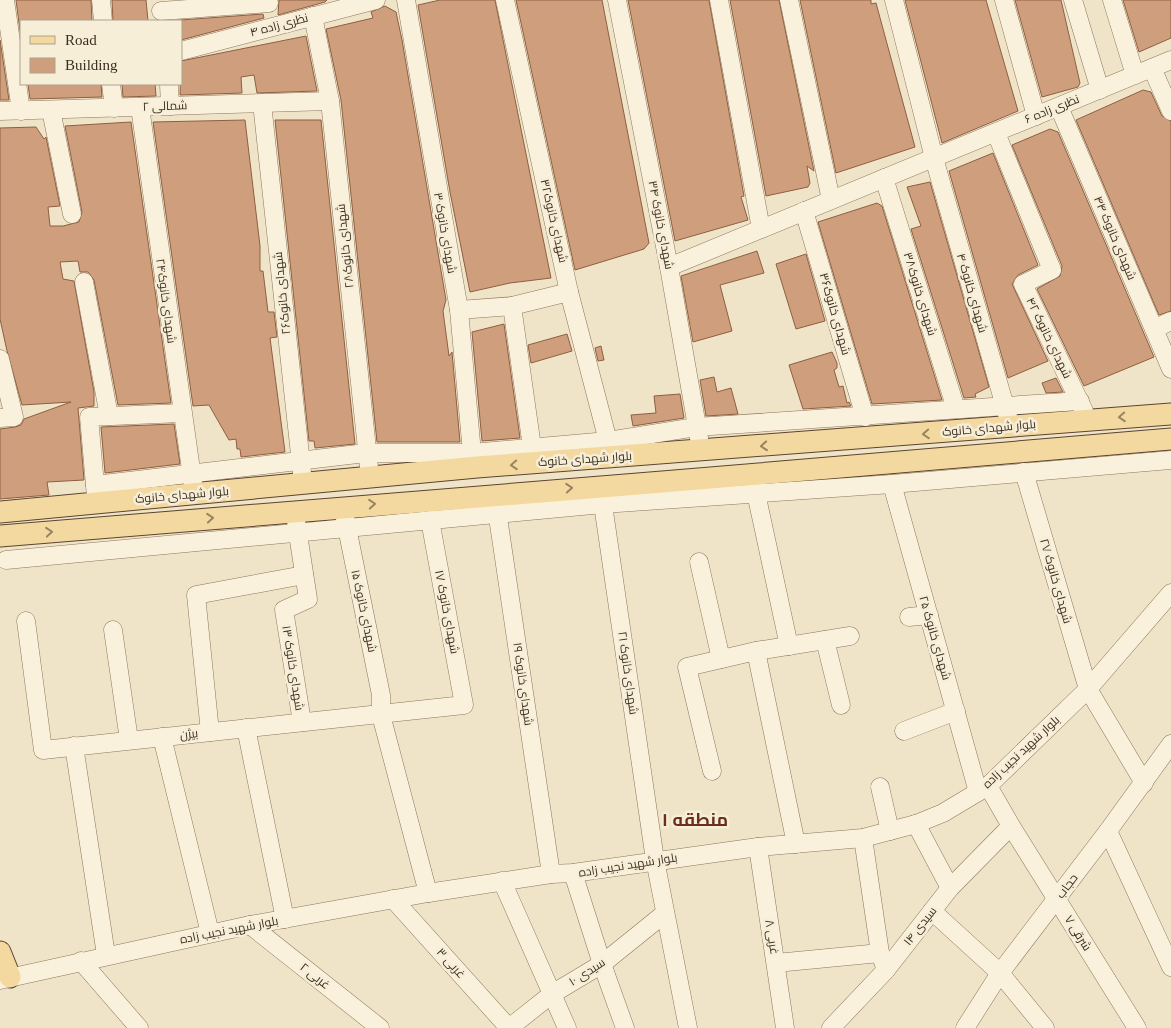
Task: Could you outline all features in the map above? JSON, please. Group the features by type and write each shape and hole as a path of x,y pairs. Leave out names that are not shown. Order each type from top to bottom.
{"main road":[{"name":"بلوار شهدای خانوک","path":"0,512 96,494 195,494 370,477 474,460 702,451 1010,427 1084,410 1171,414"},
{"name":"بلوار شهدای خانوک","path":"0,536 343,507 496,504 979,467 1171,439"},
{"path":"0,952 5,979"}],"street":[{"path":"5,0 21,111"},
{"path":"101,0 104,20"},
{"name":"نظری زاده ۴","path":"182,51 376,0"},
{"name":"شهدای خانوک۳۰","path":"406,0 458,310 474,460"},
{"name":"شهدای خانوک۳۲","path":"505,0 569,292 608,441"},
{"name":"۳۴ شهدای خانوک","path":"617,0 669,266 696,427 702,451"},
{"path":"719,0 761,229"},
{"path":"789,0 831,200"},
{"name":"شهدای خانوک۴۰","path":"894,0 934,158 1010,427"},
{"path":"1004,0 1036,116"},
{"path":"1072,0 1100,90"},
{"path":"1112,0 1135,75"},
{"path":"161,11 268,2 274,26"},
{"name":"شهدای خانوک۲۸","path":"313,16 330,101 370,477"},
{"name":"نظری زاده ۶","path":"669,266 1171,60"},
{"path":"1152,68 1171,111"},
{"path":"111,85 114,108"},
{"path":"169,85 170,106"},
{"name":"شمالی ۲","path":"0,111 330,101"},
{"name":"شهدای خانوک۲۶","path":"262,103 303,483"},
{"name":"۴۴ شهدای خانوک","path":"1059,106 1171,369"},
{"name":"شهدای خانوک۲۴","path":"140,107 190,473 195,494"},
{"path":"51,110 72,214"},
{"name":"شهدای خانوک ۴۲","path":"996,132 1052,270 1023,284 1084,410"},
{"name":"شهدای خانوک۳۸","path":"884,178 956,409"},
{"name":"شهدای خانوک۳۶","path":"804,211 865,417"},
{"path":"84,282 109,416"},
{"path":"458,310 512,306 569,292"},
{"path":"512,306 532,447"},
{"path":"1154,328 1171,321"},
{"path":"0,359 14,416 0,418"},
{"path":"182,413 89,417 96,494 190,473 366,453 474,460 532,447 608,441 696,427 865,417 1004,406 1084,410"},
{"path":"670,490 756,493 825,479 892,484 979,467 1024,472 1171,460"},
{"name":"شهدای خانوک ۲۷","path":"1024,472 1088,689 1144,782"},
{"name":"شهدای خانوک ۲۵","path":"892,484 956,711 983,789"},
{"path":"756,493 789,646"},
{"name":"شهدای خانوک ۲۱","path":"602,495 655,860 664,914 688,1028"},
{"path":"6,560 430,520 496,504"},
{"name":"شهدای خانوک ۱۹","path":"496,504 551,874"},
{"name":"شهدای خانوک ۱۵","path":"343,507 381,695 381,715 428,893"},
{"name":"شهدای خانوک ۱۳","path":"295,511 308,600 284,610 302,722"},
{"name":"شهدای خانوک ۱۷","path":"430,520 464,704"},
{"path":"700,562 721,659"},
{"path":"210,732 196,595 304,575"},
{"name":"بلوار شهید نجیب زاده","path":"5,979 210,933 428,893 655,860 758,847 863,838 916,824 943,813 983,789 1088,689 1171,593"},
{"path":"909,617 929,615"},
{"name":"بیژن","path":"26,621 43,750 381,715 464,704"},
{"path":"113,630 129,740"},
{"path":"712,771 687,668 756,651 850,636"},
{"path":"825,640 842,705"},
{"path":"756,651 796,844"},
{"path":"904,731 956,711"},
{"path":"246,728 285,919"},
{"path":"162,737 210,933"},
{"path":"74,746 106,956"},
{"name":"حجاب","path":"965,1028 1000,972 1170,747"},
{"path":"880,787 890,830"},
{"name":"شرقی ۷","path":"983,789 1010,826 1137,1028"},
{"path":"916,824 950,888"},
{"name":"سیدی ۱۴","path":"831,1028 883,961 1010,826"},
{"path":"1108,831 1171,967"},
{"path":"776,963 883,961 863,838"},
{"name":"غربی ۸","path":"758,847 785,1028"},
{"path":"573,873 625,1028"},
{"path":"502,881 567,1028"},
{"name":"غربی ۳","path":"394,899 509,1028"},
{"path":"932,911 1000,972 1045,1028"},
{"name":"سیدی ۱۰","path":"509,1028 552,994 602,964 664,914"},
{"name":"غربی ۲","path":"250,925 380,1028"},
{"path":"81,961 139,1028"}],"building":[{"path":"16,0 91,0 92,20 20,20 20,30"},
{"path":"112,0 146,0 148,20 113,20"},
{"path":"279,0 327,0 278,15"},
{"path":"440,0 495,0 551,278 510,283 470,292 450,192 418,5"},
{"path":"516,0 602,0 649,243 644,249 575,270"},
{"path":"628,0 709,0 744,196 741,197 748,220 675,241"},
{"path":"730,0 779,0 814,171 807,166 810,183 808,187 766,196"},
{"path":"800,0 871,0 871,4 876,3 915,147 836,173"},
{"path":"905,0 986,0 1018,111 942,143"},
{"path":"1015,0 1061,0 1080,83 1078,87 1042,97"},
{"path":"1123,0 1171,0 1171,38 1139,52"},
{"path":"385,6 396,12 402,40 446,300 443,311 449,356 452,352 460,442 377,442 341,100 326,29 373,18 371,12"},
{"path":"263,14 264,18 182,40 181,20"},
{"path":"306,36 317,91 257,93 254,75 241,77 242,93 180,95 182,61"},
{"path":"0,40 9,100 0,100"},
{"path":"28,85 101,85 102,97 30,99"},
{"path":"122,85 155,85 156,96 123,97"},
{"path":"1143,90 1151,92 1162,116 1171,121 1171,311 1159,315 1076,120"},
{"path":"245,120 260,246 260,271 263,271 268,312 274,312 277,337 270,338 285,452 241,457 240,449 237,449 236,439 229,440 209,405 193,406 153,122"},
{"path":"275,120 321,120 355,444 315,448 314,441 309,441"},
{"path":"131,122 171,403 118,405 94,280 88,272 80,272 78,261 60,262 63,279 74,281 94,392 94,406 78,408 84,480 47,482 49,495 0,499 0,429 21,425 24,419 71,402 22,405 7,351 0,319 0,128 36,127 44,139 46,137 60,206 48,207 50,226 63,226 79,222 82,212 65,126"},
{"path":"1050,129 1058,132 1154,357 1084,386 1037,289 1060,276 1062,266 1012,145"},
{"path":"993,153 1038,265 1018,275 1012,284 1048,361 1008,378 949,171"},
{"path":"930,182 989,387 975,394 976,397 964,398 911,229 921,226 907,187"},
{"path":"877,203 882,206 942,400 872,404 818,222"},
{"path":"757,251 764,273 720,285 732,331 693,342 681,276"},
{"path":"806,254 825,321 796,329 776,264"},
{"path":"504,324 520,438 482,441 472,332"},
{"path":"567,334 572,351 531,363 528,345"},
{"path":"601,346 604,360 598,361 595,348"},
{"path":"832,352 837,363 837,368 834,370 839,387 843,386 847,403 849,402 851,406 803,409 789,365"},
{"path":"714,377 717,392 731,388 738,414 706,416 700,380"},
{"path":"1056,378 1063,392 1046,393 1042,383"},
{"path":"680,394 684,418 633,426 631,415 656,413 654,396"},
{"path":"174,424 180,464 105,473 101,427"}],"district":[{"name":"منطقه ۱","path":"695,820"}]}
